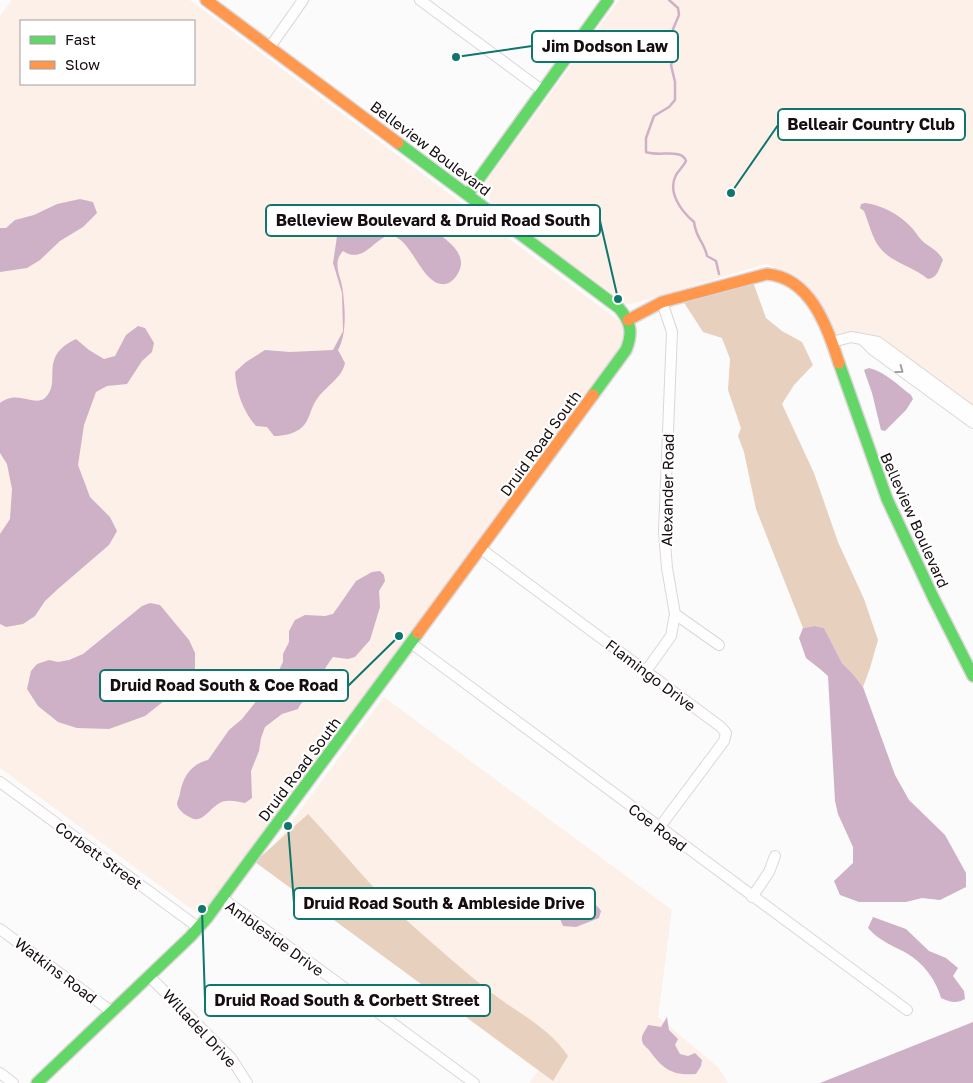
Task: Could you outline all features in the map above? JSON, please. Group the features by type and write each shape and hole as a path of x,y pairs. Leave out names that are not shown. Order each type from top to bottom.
{"street":[{"name":"Belleview Boulevard","path":"206,0 619,308 628,320 662,302 767,274 778,275 803,290 817,308 832,342 887,499 932,597 973,676"},
{"path":"270,47 303,0"},
{"path":"420,0 542,91"},
{"path":"468,194 608,0"},
{"name":"Alexander Road","path":"646,671 671,636 676,614 667,568 664,531 672,332 662,302"},
{"name":"Druid Road South","path":"36,1083 199,928 481,549 626,350 632,337 628,320"},
{"path":"832,342 851,338 878,342 973,412"},
{"path":"862,340 973,423"},
{"name":"Flamingo Drive","path":"481,549 721,727 726,733 724,741 659,828"},
{"path":"676,614 719,645"},
{"name":"Coe Road","path":"411,643 906,1010"},
{"name":"Corbett Street","path":"0,782 199,928"},
{"path":"752,897 769,872 775,856"},
{"name":"Ambleside Drive","path":"222,898 474,1083"},
{"name":"Watkins Road","path":"0,929 112,1012"},
{"name":"Willadel Drive","path":"149,976 231,1058 247,1083"},
{"path":"0,1073 13,1083"}],"shaded area":[{"path":"12,0 190,0 623,324 622,345 201,916 0,768 0,16"},
{"path":"619,0 973,0 973,406 886,343 862,333 835,337 776,268 766,264 628,305 491,204 486,182"},
{"path":"80,199 93,202 97,213 83,227 60,241 40,260 27,268 0,272 0,228 6,228 15,220 34,215 57,204"},
{"path":"865,203 883,208 901,218 924,242 938,253 943,260 934,277 928,279 897,261 880,248 864,211 860,208 861,204"},
{"path":"401,212 420,220 449,242 459,254 461,260 457,275 446,284 434,281 422,269 406,245 400,239 393,236 387,236 358,254 343,251 337,266 342,286 345,322 343,337 338,350 345,363 341,373 317,399 306,423 300,429 281,436 274,436 267,427 256,426 247,414 241,401 235,372 246,362 265,350 290,352 333,350 343,331 342,293 333,263 338,230 343,220 350,216 359,215 374,220 384,219"},
{"path":"753,282 766,318 782,331 802,342 813,365 794,385 782,404 814,473 838,542 864,599 878,640 863,687 842,663 824,628 815,626 803,628 756,509 744,452 738,436 741,428 728,390 730,359 722,338 703,332 683,301"},
{"path":"138,326 145,328 154,343 152,352 142,361 127,384 107,386 96,392 84,425 78,465 90,497 110,517 117,531 109,545 45,601 35,616 23,624 6,627 0,624 0,534 10,519 12,489 7,464 0,453 0,403 6,399 13,398 36,401 45,398 50,392 52,385 54,361 57,354 64,346 76,339 104,359 115,356 126,335"},
{"path":"869,368 891,379 911,395 913,399 906,410 885,431 881,430 864,370"},
{"path":"380,571 384,575 385,581 379,591 380,607 370,640 355,657 348,659 333,657 298,709 282,714 265,727 259,751 251,771 252,798 245,803 221,802 202,818 198,819 192,818 179,809 177,803 183,782 192,768 208,760 229,730 242,719 258,699 263,696 269,697 278,691 280,685 278,672 283,662 283,654 289,642 289,631 295,620 305,615 325,616 333,614 356,581 372,572"},
{"path":"150,603 160,605 189,640 195,653 195,670 183,686 145,716 109,729 77,728 58,722 38,706 27,689 31,671 37,664 49,660 58,662 69,660 83,654 142,606"},
{"path":"815,626 824,628 842,663 863,687 895,775 909,800 945,835 966,873 966,887 940,900 922,898 906,902 859,902 840,895 834,881 853,863 853,847 838,814 835,801 828,676 806,658 799,638 803,628"},
{"path":"384,697 672,910 658,1017 718,1067 728,1083 529,1083 542,1066 262,862"},
{"path":"308,814 400,914 442,952 499,999 542,1028 560,1046 568,1056 553,1081 255,862"},
{"path":"561,893 578,896 594,903 601,911 599,918 576,927 563,926 557,912 546,898 549,895"},
{"path":"873,917 906,929 929,951 946,958 958,968 953,976 964,991 965,999 953,1002 941,998 933,979 919,963 908,954 872,933 868,928"},
{"path":"667,1017 669,1030 678,1039 675,1045 680,1054 688,1056 695,1053 702,1060 696,1074 680,1074 669,1070 659,1062 643,1043 642,1036 648,1025 661,1027"},
{"path":"973,1022 973,1083 820,1083"}],"waterway":[{"path":"669,0 678,8 679,15 673,29 675,56 671,65 675,82 675,100 669,107 654,116 646,138 646,152 675,154 684,157 686,161 674,181 674,194 680,207 694,222 696,232 707,256 716,261 719,274"}],"traffic: fast":[{"path":"468,194 608,0"},
{"path":"398,143 619,308 623,313 630,328 630,338 626,350 593,395"},
{"path":"839,363 887,499 973,676"},
{"path":"37,1083 190,937 207,918 418,633"}],"traffic: slow":[{"path":"206,0 398,143"},
{"path":"628,320 662,302 767,274 782,277 806,294 815,307 823,320 839,363"},
{"path":"418,633 593,395"}],"place":[{"name":"Jim Dodson Law","path":"456,57"},
{"name":"Belleair Country Club","path":"731,193"},
{"name":"Belleview Boulevard & Druid Road South","path":"618,299"},
{"name":"Druid Road South & Coe Road","path":"399,636"},
{"name":"Druid Road South & Ambleside Drive","path":"288,826"},
{"name":"Druid Road South & Corbett Street","path":"202,909"}]}
